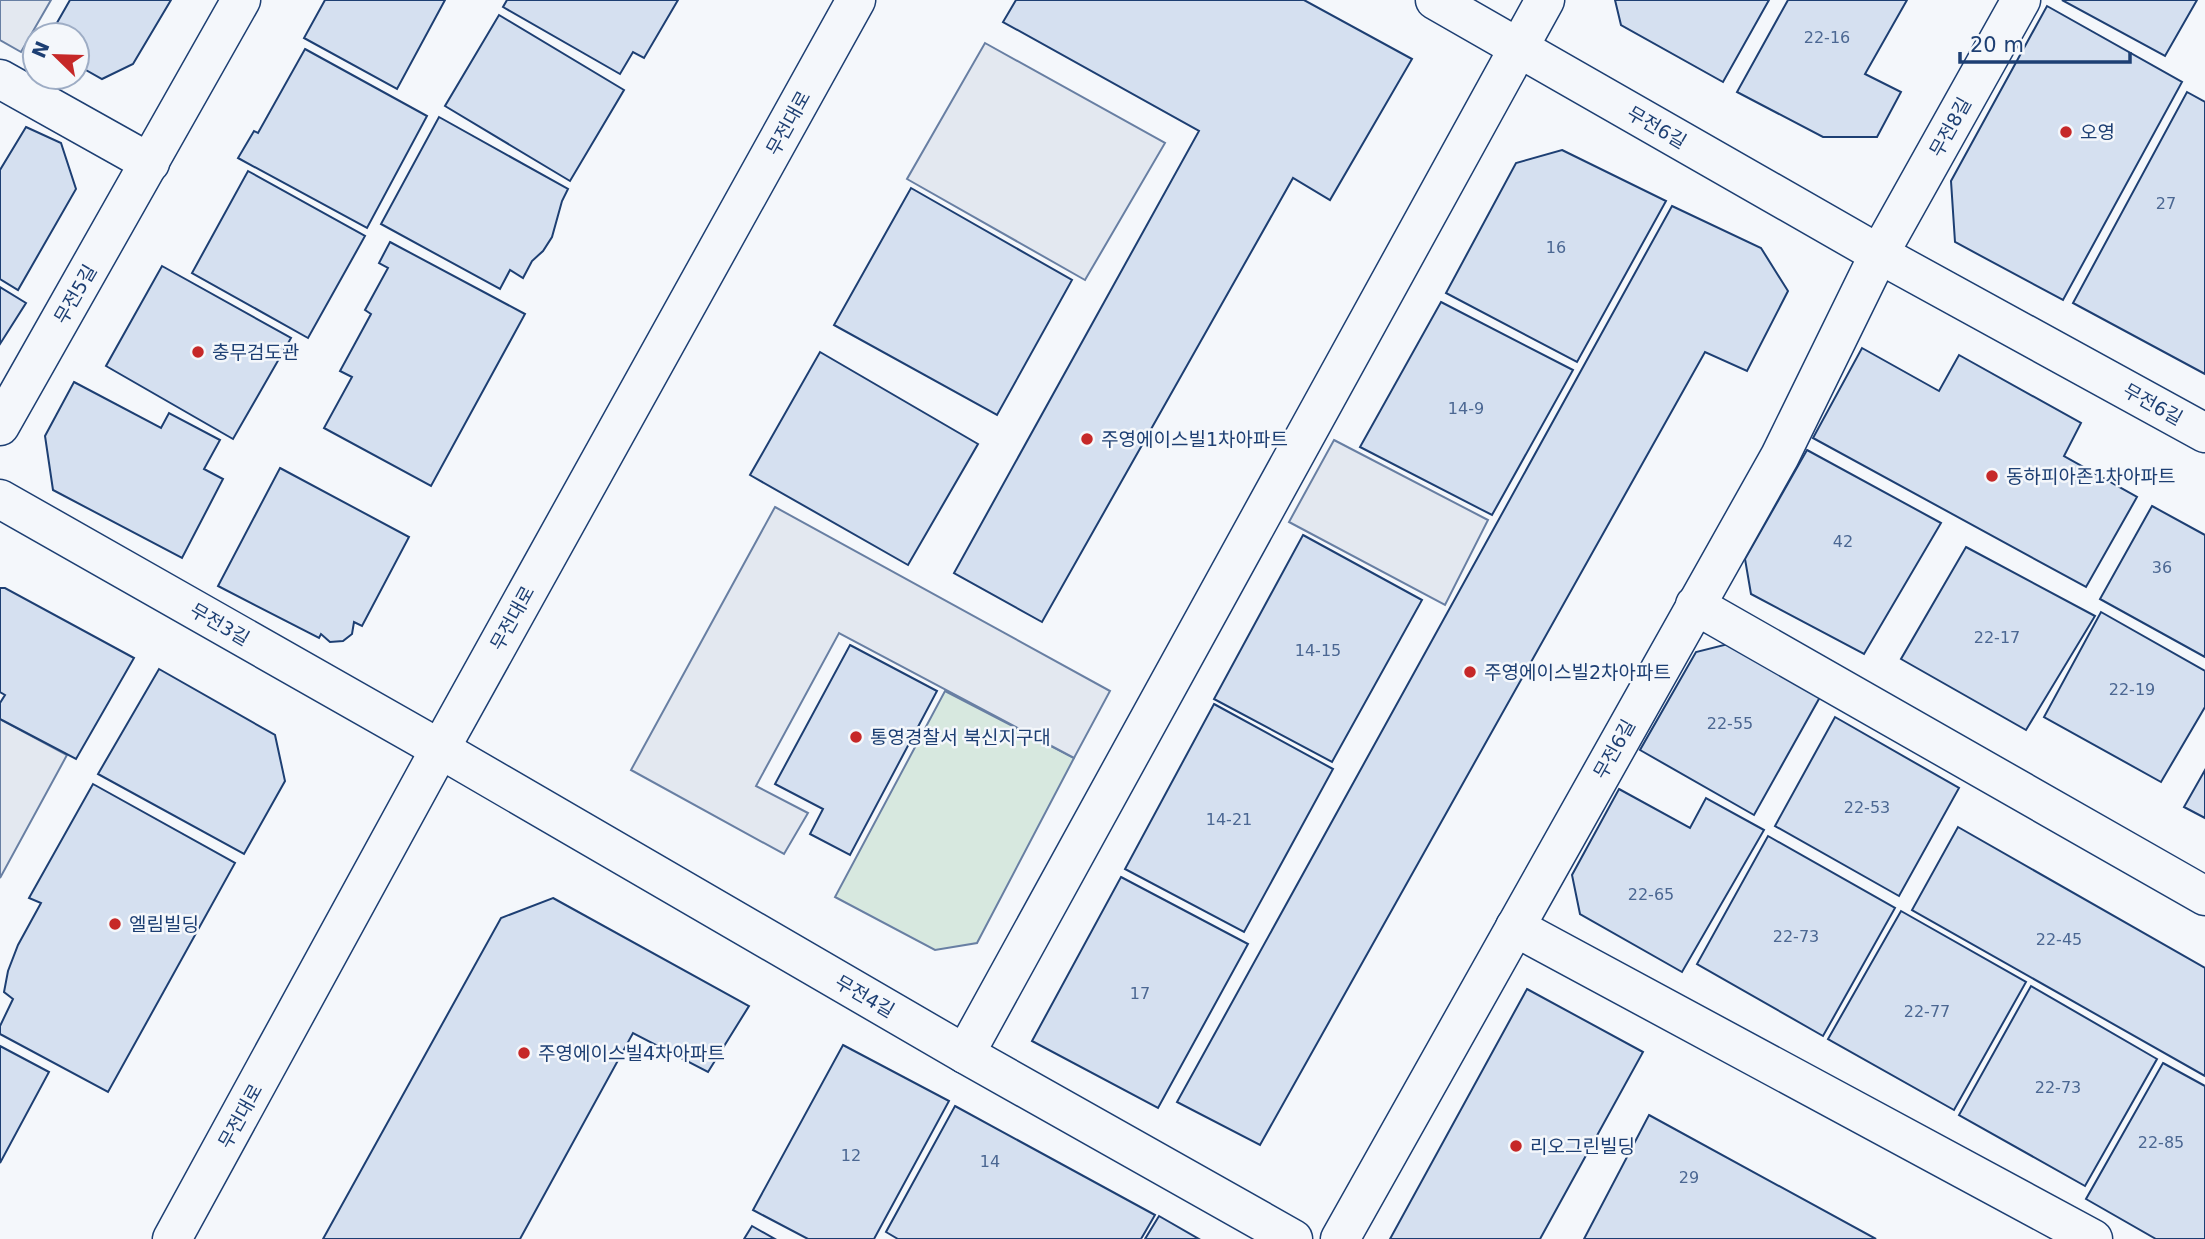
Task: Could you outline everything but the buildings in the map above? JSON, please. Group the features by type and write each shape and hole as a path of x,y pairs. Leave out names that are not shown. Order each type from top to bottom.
{"street":[{"name":"무전5길","path":"0,426 241,0"},
{"name":"무전대로","path":"172,1239 440,749 856,0"},
{"name":"무전6길","path":"1434,0 1879,254 2205,433"},
{"path":"965,1054 1545,0"},
{"name":"무전8길","path":"1879,254 2021,0"},
{"path":"0,79 150,163"},
{"name":"무전6길","path":"1340,1239 1780,456 1879,254"},
{"name":"무전3길","path":"0,499 440,749"},
{"path":"1695,605 2205,896"},
{"name":"무전4길","path":"440,749 965,1054 1293,1239"},
{"path":"1515,927 2094,1239"}],"shaded area":[{"path":"0,0 51,0 39,21 21,21 21,52 0,40"},
{"path":"985,43 1165,143 1085,280 907,179"},
{"path":"1334,440 1488,520 1445,605 1289,522"},
{"path":"775,507 1110,691 1074,758 839,633 756,786 808,813 784,854 631,770"},
{"path":"945,691 1074,758 977,943 935,950 835,897"},
{"path":"0,719 67,755 0,878"}],"place":[{"name":"오영","path":"2066,132"},
{"name":"충무검도관","path":"198,352"},
{"name":"주영에이스빌1차아파트","path":"1087,439"},
{"name":"동하피아존1차아파트","path":"1992,476"},
{"name":"주영에이스빌2차아파트","path":"1470,672"},
{"name":"통영경찰서 북신지구대","path":"856,737"},
{"name":"엘림빌딩","path":"115,924"},
{"name":"주영에이스빌4차아파트","path":"524,1053"},
{"name":"리오그린빌딩","path":"1516,1146"}]}
